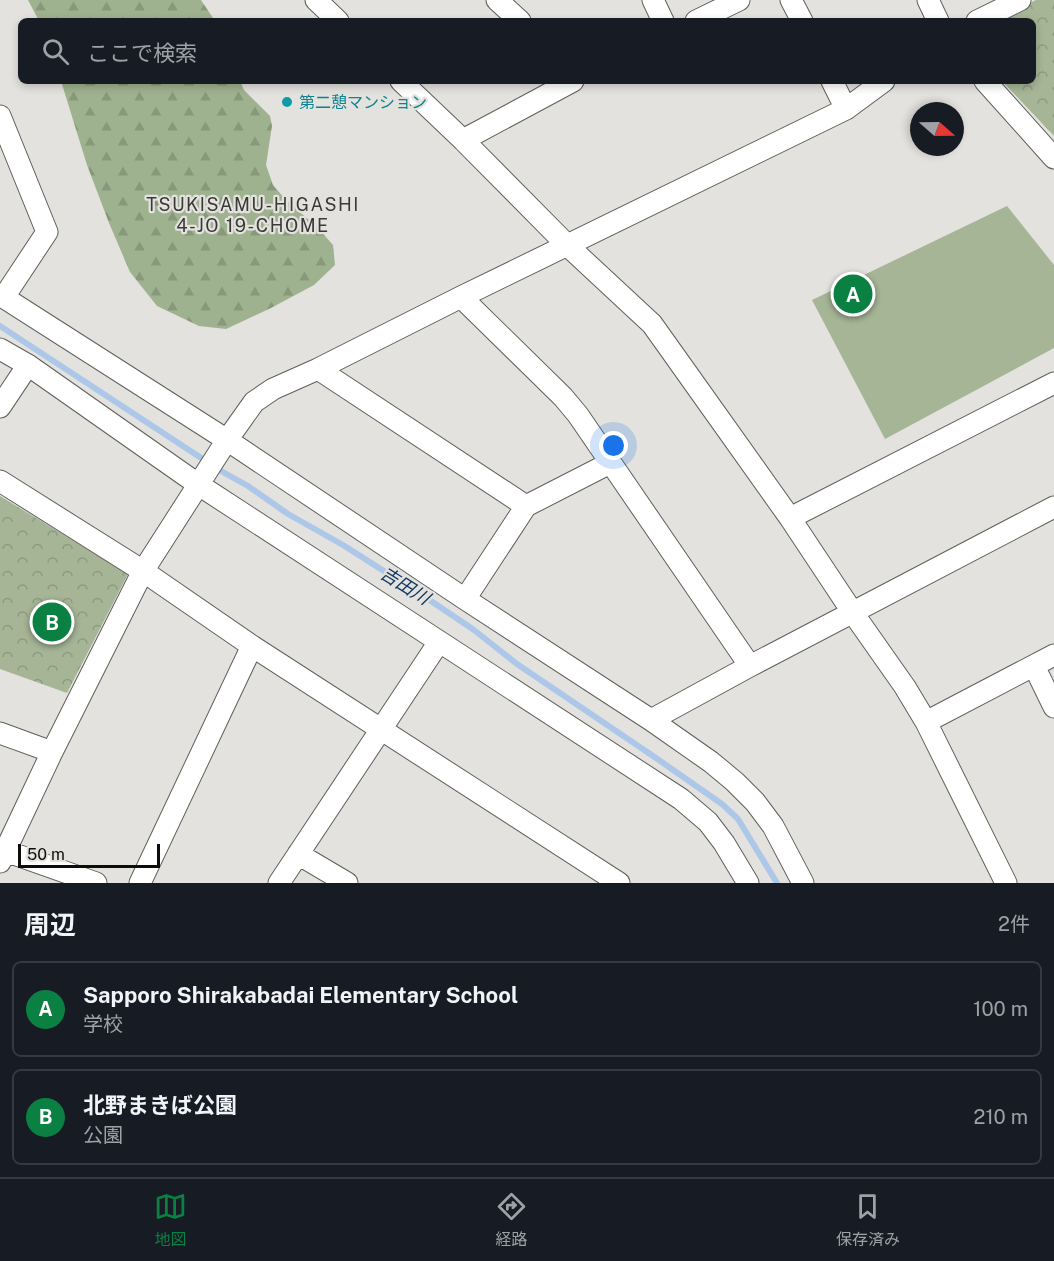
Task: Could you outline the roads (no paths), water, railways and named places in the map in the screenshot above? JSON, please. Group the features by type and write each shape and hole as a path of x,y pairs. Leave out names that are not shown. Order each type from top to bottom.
{"street":[{"path":"316,0 335,18"},
{"path":"497,0 517,18"},
{"path":"653,0 662,18"},
{"path":"702,18 740,0"},
{"path":"791,0 800,18"},
{"path":"928,0 937,18"},
{"path":"983,18 1020,0"},
{"path":"404,84 567,245 652,324 790,518 905,687 926,722 1006,883"},
{"path":"463,140 567,84"},
{"path":"834,84 846,108"},
{"path":"96,883 2,854 143,571 254,402 273,389 318,369 846,108 880,84"},
{"path":"988,84 1054,158"},
{"path":"0,116 47,232 2,296 227,440 711,762 755,802 773,826 803,883"},
{"path":"461,297 563,397 578,415 750,666"},
{"path":"0,349 28,365 199,485 681,800 708,822 724,843 748,883"},
{"path":"0,407 28,365"},
{"path":"318,369 526,506"},
{"path":"790,518 1054,383"},
{"path":"465,599 526,506 610,464"},
{"path":"0,480 619,883"},
{"path":"651,720 1054,507"},
{"path":"279,883 439,642"},
{"path":"140,883 252,646"},
{"path":"926,722 1054,655"},
{"path":"1034,666 1054,707"},
{"path":"0,733 52,752"},
{"path":"298,854 347,883"}],"waterway":[{"name":"吉田川","path":"0,326 288,514 343,545 431,601 474,630 517,664 722,804 738,819 777,883"}],"place":[{"name":"第二憩マンション","path":"287,102"},
{"name":"Sapporo Shirakabadai Elementary School","path":"853,294"},
{"name":"北野まきば公園","path":"52,622"}],"district":[{"name":"TSUKISAMU-HIGASHI 4-JO 19-CHOME","path":"253,215"}]}
